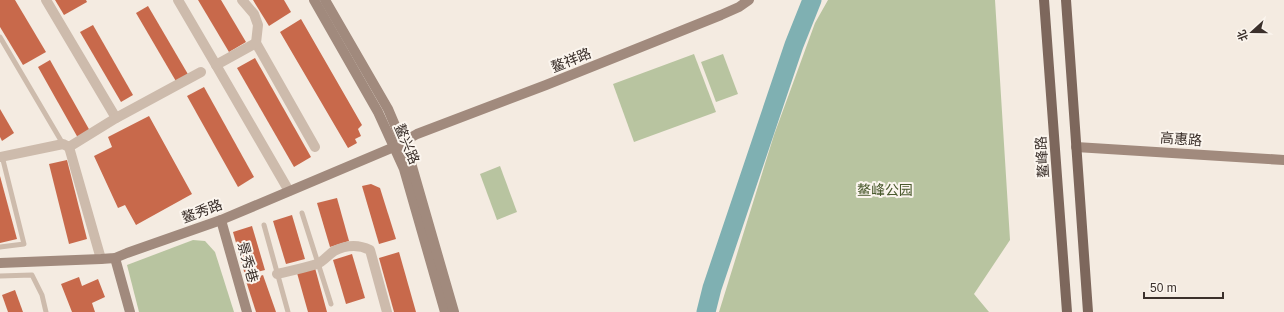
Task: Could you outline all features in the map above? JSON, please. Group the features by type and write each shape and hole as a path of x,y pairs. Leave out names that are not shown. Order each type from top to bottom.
{"main road":[{"name":"鳌峰路","path":"1044,0 1067,312"},
{"path":"1066,0 1088,312"}],"street":[{"path":"46,0 116,118"},
{"path":"178,0 289,191"},
{"path":"242,0 254,14 258,25 256,42 315,147"},
{"name":"鳌兴路","path":"314,0 378,112 411,163 454,312"},
{"name":"鳌兴路","path":"325,0 388,109 445,312"},
{"name":"鳌祥路","path":"398,145 417,134 546,85 721,15 739,7 749,0"},
{"path":"216,65 256,42"},
{"path":"1,157 66,146 201,72"},
{"name":"鳌秀路","path":"0,263 115,258 222,220 398,145"},
{"path":"66,146 101,259"},
{"name":"高惠路","path":"1076,147 1284,160"},
{"name":"景秀巷","path":"222,220 247,312"},
{"path":"278,274 318,263 335,251 346,247 358,246 370,250 387,312"},
{"path":"115,258 130,312"}],"lane":[{"path":"0,37 66,146"},
{"path":"0,247 24,244 1,157"},
{"path":"302,213 331,304"},
{"path":"264,225 288,312"},
{"path":"0,276 32,275 42,295 46,312"}],"green space":[{"name":"鳌峰公园","path":"828,0 995,0 1010,240 974,294 989,312 719,312 774,135 815,23"},
{"path":"694,54 716,112 634,142 613,84"},
{"path":"723,54 738,94 716,102 701,62"},
{"path":"500,166 517,212 497,220 480,174"},
{"path":"193,240 205,241 215,252 234,312 139,312 127,265"}],"building":[{"path":"0,0 15,0 46,52 23,65 0,27"},
{"path":"55,0 86,0 87,2 64,15"},
{"path":"198,0 221,0 246,42 229,52"},
{"path":"253,0 284,0 291,12 269,26"},
{"path":"148,6 189,76 177,83 136,13"},
{"path":"301,19 362,125 358,129 361,136 355,139 357,143 348,148 280,32"},
{"path":"93,25 133,95 121,102 80,32"},
{"path":"255,58 311,157 294,167 237,68"},
{"path":"50,60 90,131 78,138 38,67"},
{"path":"204,87 254,177 238,187 187,96"},
{"path":"0,109 14,133 2,141 0,137"},
{"path":"149,116 192,194 136,225 125,205 118,208 94,156 112,147 108,137"},
{"path":"67,160 87,239 69,244 49,164"},
{"path":"0,176 17,239 0,243"},
{"path":"371,184 380,188 396,239 379,244 362,186"},
{"path":"337,198 349,241 330,247 317,203"},
{"path":"292,215 305,259 286,264 273,221"},
{"path":"252,226 265,270 245,275 233,232"},
{"path":"399,252 416,312 394,312 379,258"},
{"path":"352,254 365,298 346,304 333,260"},
{"path":"315,268 327,312 308,312 297,273"},
{"path":"263,275 276,312 256,312 246,281"},
{"path":"79,277 82,286 98,279 105,297 92,303 95,312 72,312 61,284"},
{"path":"15,290 23,312 8,312 2,295"}],"waterway":[{"path":"706,312 712,288 794,45 812,0"}]}
